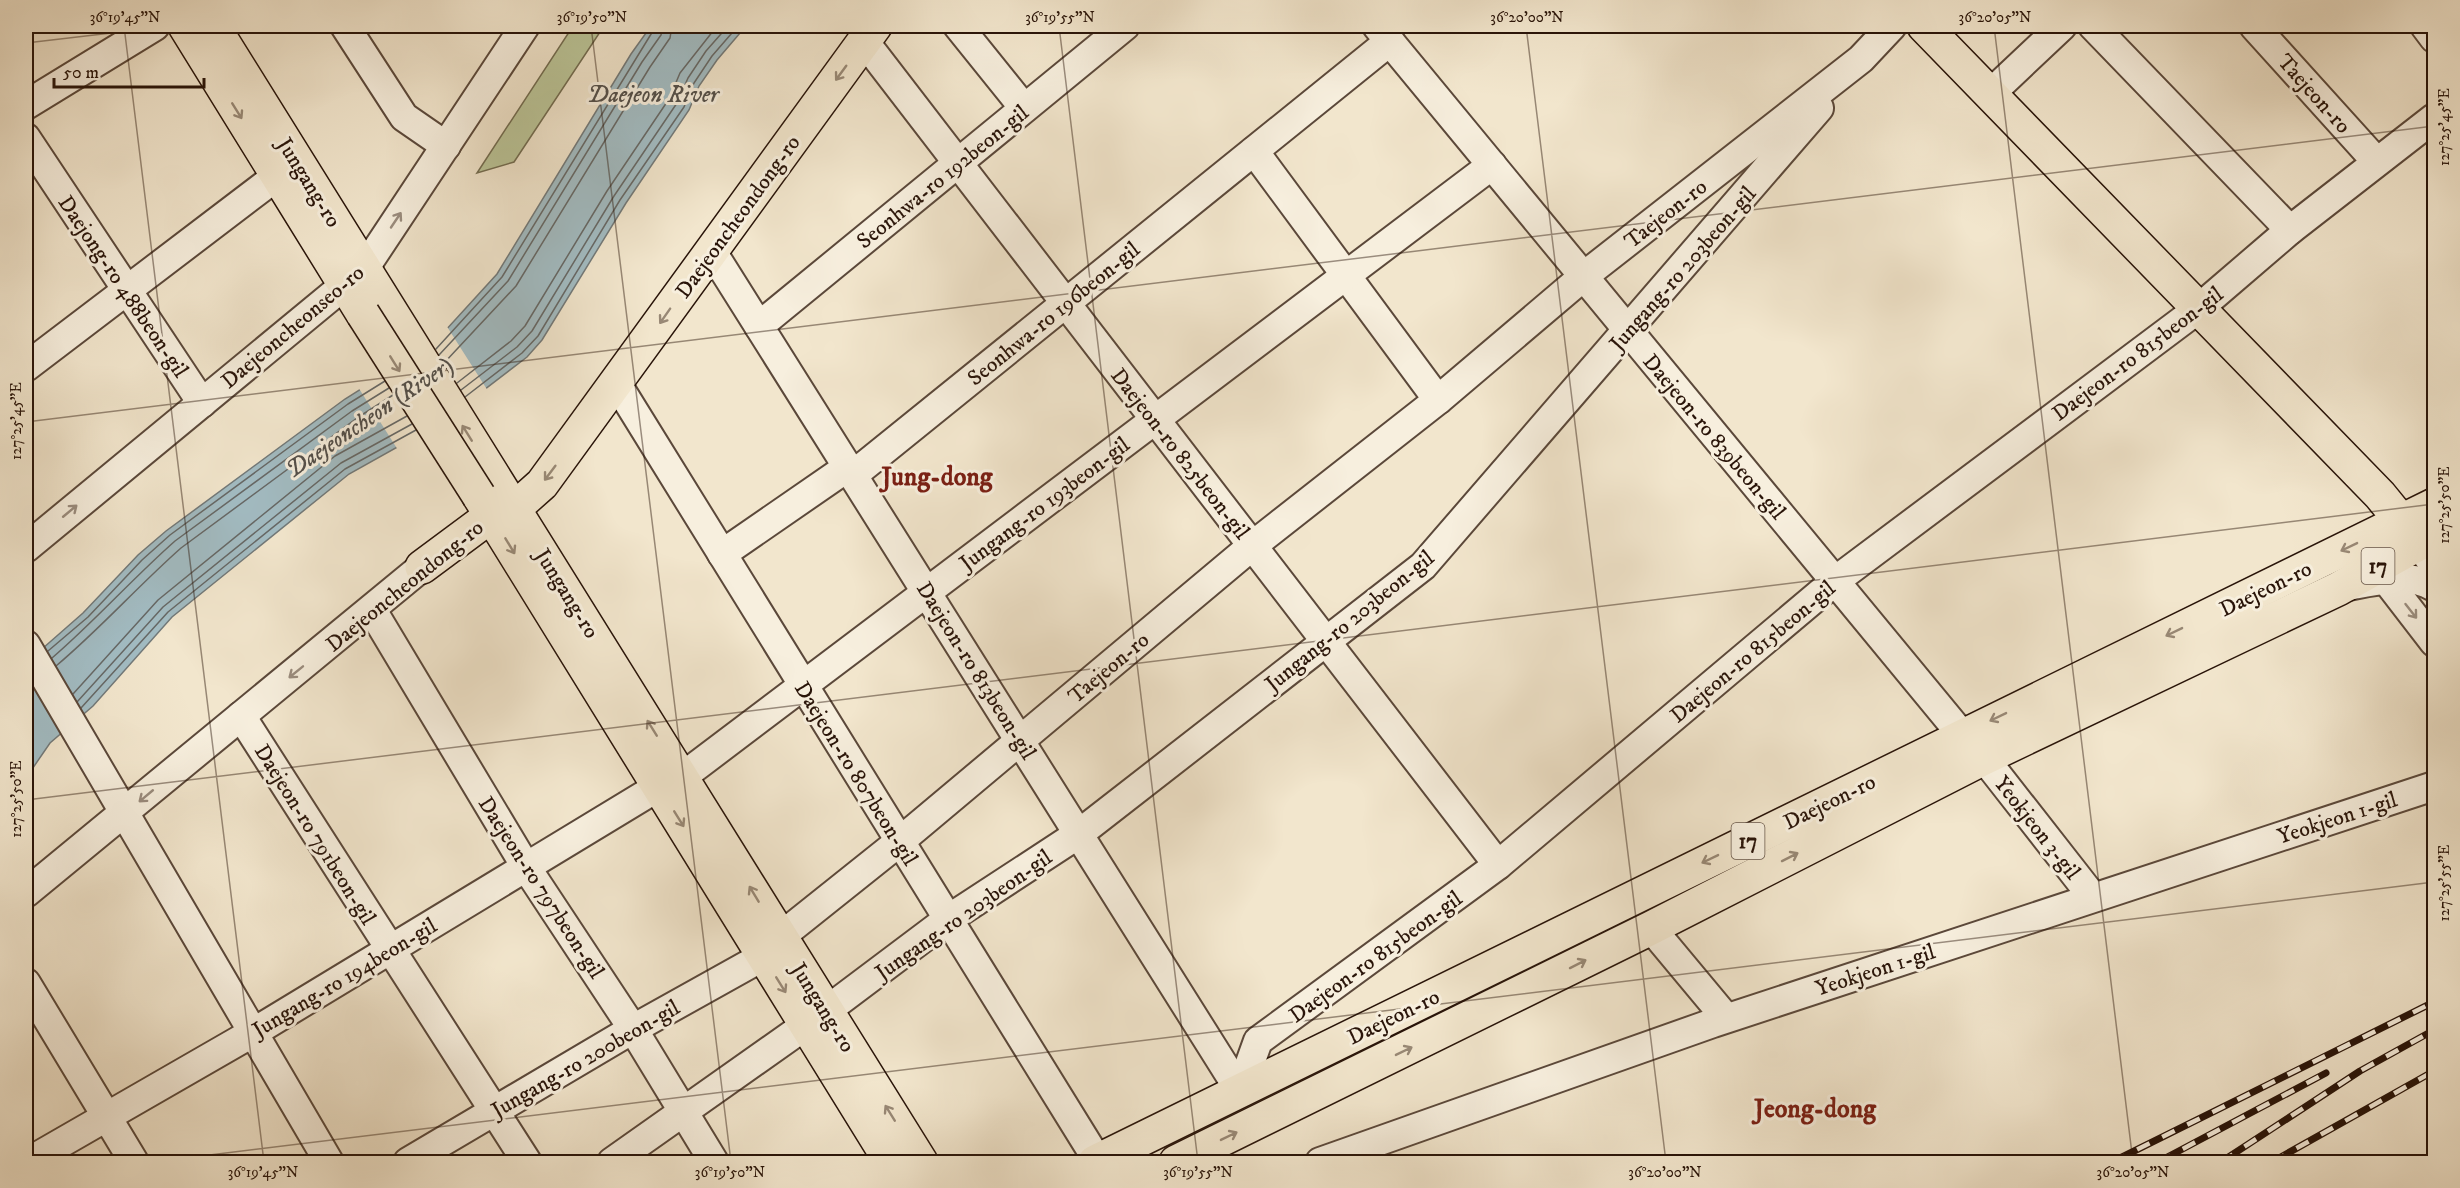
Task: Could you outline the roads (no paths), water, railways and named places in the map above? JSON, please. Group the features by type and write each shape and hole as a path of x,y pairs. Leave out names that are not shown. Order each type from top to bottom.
{"main road":[{"name":"Jungang-ro","path":"185,26 278,176 362,290"},
{"name":"Jungang-ro","path":"213,26 362,290 496,501 816,1018 891,1162"},
{"path":"1924,26 2422,541"},
{"name":"Daejeoncheondong-ro","path":"422,567 496,501 542,484 617,384 869,33"},
{"name":"Daejeon-ro","path":"1184,1161 1651,928 1984,758 2338,589 2422,541 2434,505"},
{"name":"Daejeon-ro","path":"1096,1162 1962,735 2422,541"},
{"name":"Jungang-ro","path":"816,1018 921,1162"}],"street":[{"path":"26,105 155,26"},
{"path":"345,26 404,117 446,146"},
{"name":"Daejeoncheonseo-ro","path":"26,548 202,403 362,290 446,146 525,26"},
{"path":"958,26 1024,108"},
{"name":"Seonhwa-ro 192beon-gil","path":"759,326 1125,26"},
{"name":"Taejeon-ro","path":"772,946 1021,741 1252,546 1438,400 1584,276 1861,59 1892,26"},
{"path":"1990,94 2062,26"},
{"path":"2093,26 2290,230"},
{"name":"Taejeon-ro","path":"2254,26 2376,161"},
{"path":"2425,26 2434,38"},
{"name":"Daejeon-ro 825beon-gil","path":"869,33 957,163 1498,865"},
{"name":"Seonhwa-ro 196beon-gil","path":"722,554 851,471 1065,303 1254,151 1383,33"},
{"name":"Daejeon-ro 839beon-gil","path":"1383,33 1962,735"},
{"name":"Jungang-ro 203beon-gil","path":"612,1162 816,1018 947,920 1080,833 1423,566 1861,59"},
{"name":"Daejeon-ro 815beon-gil","path":"1240,1091 1258,1041 1498,865 1835,580 2198,309 2290,230 2434,118"},
{"name":"Daejong-ro 488beon-gil","path":"26,138 202,403"},
{"path":"1254,151 1438,400"},
{"name":"Jungang-ro 193beon-gil","path":"670,782 1492,165"},
{"path":"26,367 278,176"},
{"name":"Daejeon-ro 813beon-gil","path":"711,250 1080,833 1240,1091"},
{"name":"Daejeon-ro 807beon-gil","path":"617,384 1096,1162"},
{"name":"Daejeoncheondong-ro","path":"26,893 422,567"},
{"path":"2338,589 2387,581 2415,581 2434,587"},
{"path":"2387,581 2434,642"},
{"name":"Daejeon-ro 797beon-gil","path":"372,610 526,867 633,1029 714,1162"},
{"path":"26,645 123,815 254,1032 329,1162"},
{"name":"Daejeon-ro 791beon-gil","path":"241,716 527,1162"},
{"name":"Yeokjeon 3-gil","path":"1984,758 2092,896"},
{"name":"Jungang-ro 194beon-gil","path":"27,1162 105,1115 254,1032 670,782"},
{"name":"Yeokjeon 1-gil","path":"1320,1162 1726,1018 2092,896 2434,786"},
{"path":"1651,928 1726,1018"},
{"name":"Jungang-ro 200beon-gil","path":"408,1162 772,946"},
{"path":"26,983 134,1162"}],"water":[{"name":"Daejeon River","path":"651,26 746,26 717,60 699,86 689,110 626,203 542,340 527,357 442,422 349,474 172,617 93,706 50,743 26,778 26,663 83,613 138,555 166,531 345,399 434,343 497,274 631,54"}],"railway":[{"path":"2112,1162 2434,1002"},
{"path":"2221,1162 2360,1071 2434,1030"},
{"path":"2272,1162 2434,1071"},
{"path":"2158,1162 2326,1073"}],"district":[{"name":"Jung-dong","path":"937,476"},
{"name":"Jeong-dong","path":"1815,1108"}],"water label":[{"name":"Daejeoncheon (River)","path":"369,417"}]}
